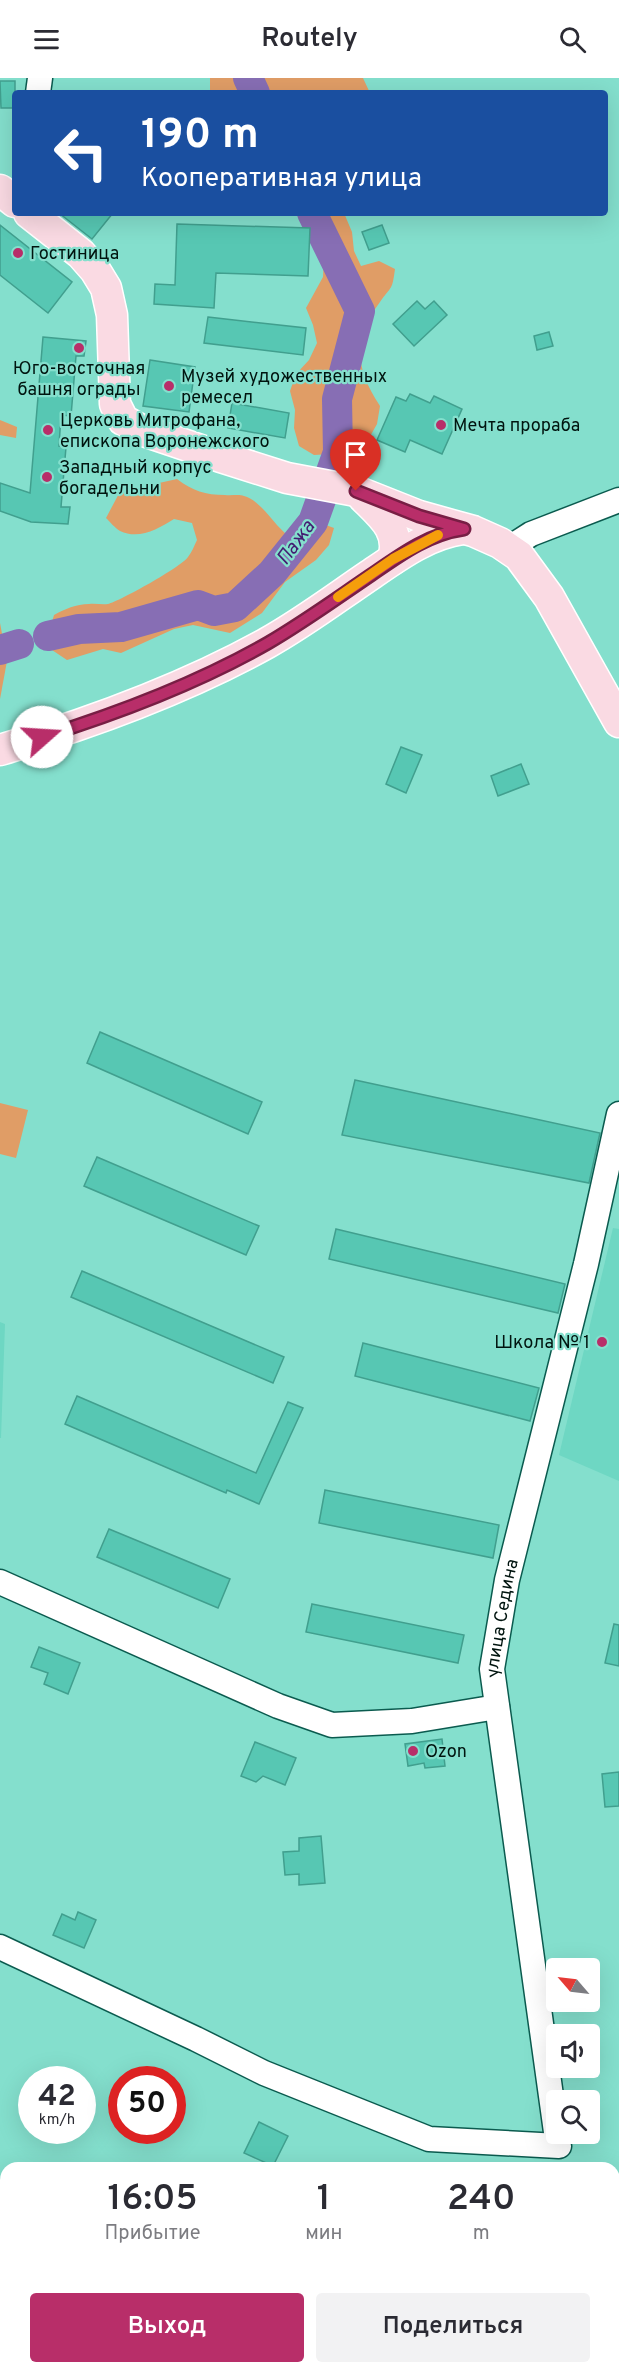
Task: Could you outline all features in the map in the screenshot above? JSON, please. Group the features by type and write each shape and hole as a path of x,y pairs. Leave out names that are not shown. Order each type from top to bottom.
{"main road":[{"path":"0,190 12,200"},
{"path":"33,216 81,254 95,270 106,288 112,315 115,404 123,420 141,430 287,478 356,491 419,516 489,537 509,548 532,571 549,597 619,722"},
{"path":"356,491 382,514 393,531 396,550 393,559"},
{"path":"0,750 108,713 227,665 311,616 393,559 438,535 464,529"}],"street":[{"path":"509,548 531,534 619,500"},
{"name":"улица Седина","path":"558,2145 492,1669 507,1580 586,1263 619,1113"},
{"path":"0,1582 278,1706 332,1725 412,1721 497,1707"},
{"path":"0,1947 264,2073 429,2139 558,2145"}],"shaded area":[{"path":"210,78 363,78 369,90 210,90"},
{"path":"298,216 345,216 352,232 354,251 361,266 379,261 395,269 391,287 371,316 361,342 362,366 380,406 377,424 368,440 333,454 314,455 299,446 294,428 295,410 290,391 296,374 309,360 317,343 306,308 323,277 324,257 321,239 311,223"},
{"path":"0,420 17,427 16,438 0,435"},
{"path":"177,479 188,487 205,493 240,495 250,498 286,534 323,524 334,528 329,545 316,560 285,582 262,613 230,633 193,625 174,629 121,653 103,649 67,660 52,650 49,632 54,615 80,605 115,602 163,575 183,562 189,555 197,540 192,523 174,519 155,530 134,534 120,531 106,518 123,486 141,487"},
{"path":"0,623 7,661 0,699"},
{"path":"0,1103 28,1110 16,1158 0,1154"},
{"name":"Школа № 1","path":"613,1228 619,1229 619,1481 559,1455"},
{"path":"0,1322 5,1324 1,1438 0,1438"}],"building":[{"path":"0,81 15,81 15,90 12,90 12,108 1,108"},
{"path":"63,216 111,216 92,239"},
{"path":"177,224 310,228 308,276 216,273 214,308 154,304 155,284 175,285"},
{"name":"Гостиница","path":"0,225 72,282 48,313 0,275"},
{"path":"382,225 389,243 369,250 362,232"},
{"path":"417,301 425,309 434,301 447,315 414,346 393,324"},
{"path":"208,317 306,328 303,355 204,343"},
{"path":"549,332 553,346 537,350 534,336"},
{"path":"43,337 86,341 84,356 76,356 71,416 61,415 59,446 66,447 61,507 70,507 68,524 31,522 0,511 0,483 30,493"},
{"name":"Музей художественных ремесел","path":"150,360 195,367 189,412 143,406"},
{"path":"410,394 430,403 434,396 462,409 442,454 410,440 405,452 377,440 396,397 406,401"},
{"path":"232,403 289,413 285,438 228,428"},
{"path":"401,747 422,755 406,793 386,784"},
{"path":"521,764 529,784 498,796 491,776"},
{"path":"100,1032 262,1102 248,1134 87,1063"},
{"path":"355,1080 600,1133 589,1183 342,1135"},
{"path":"97,1157 259,1226 246,1255 84,1186"},
{"path":"336,1229 565,1284 558,1313 329,1259"},
{"path":"82,1271 284,1357 273,1383 71,1297"},
{"path":"363,1343 539,1388 530,1421 355,1376"},
{"path":"77,1396 256,1473 288,1402 303,1408 259,1504 227,1490 226,1493 65,1424"},
{"path":"325,1490 499,1525 493,1558 319,1523"},
{"path":"109,1529 230,1579 218,1608 97,1557"},
{"path":"312,1604 464,1635 458,1663 306,1632"},
{"path":"614,1624 619,1625 619,1666 605,1663"},
{"path":"39,1647 80,1663 68,1694 44,1684 48,1673 31,1667"},
{"path":"442,1739 445,1766 425,1768 424,1763 408,1766 405,1744"},
{"path":"255,1742 296,1758 285,1785 263,1776 256,1782 241,1776"},
{"path":"619,1772 619,1806 605,1807 602,1774"},
{"path":"321,1836 325,1883 299,1885 299,1874 285,1875 283,1852 299,1851 299,1838"},
{"path":"78,1912 96,1920 84,1948 53,1935 62,1914 75,1920"},
{"path":"259,2122 288,2136 275,2162 264,2162 244,2153"}],"waterway":[{"name":"Пажа","path":"248,78 254,90"},
{"name":"Пажа","path":"48,636 79,629 121,627 198,605 214,611 235,607 272,573 313,522 338,452 337,399 360,311 313,216"},
{"name":"Пажа","path":"0,650 19,644"}],"slow traffic":[{"path":"338,597 393,559 438,535"}],"place":[{"name":"Гостиница","path":"18,253"},
{"name":"Юго-восточная башня ограды","path":"79,348"},
{"name":"Музей художественных ремесел","path":"169,386"},
{"name":"Мечта прораба","path":"441,425"},
{"name":"Церковь Митрофана, епископа Воронежского","path":"48,430"},
{"name":"Западный корпус богадельни","path":"47,477"},
{"name":"Школа № 1","path":"602,1342"},
{"name":"Ozon","path":"413,1751"}],"route":[{"path":"42,737 182,685 227,665 311,616 393,559 438,535 464,529 419,516 356,491"}]}
